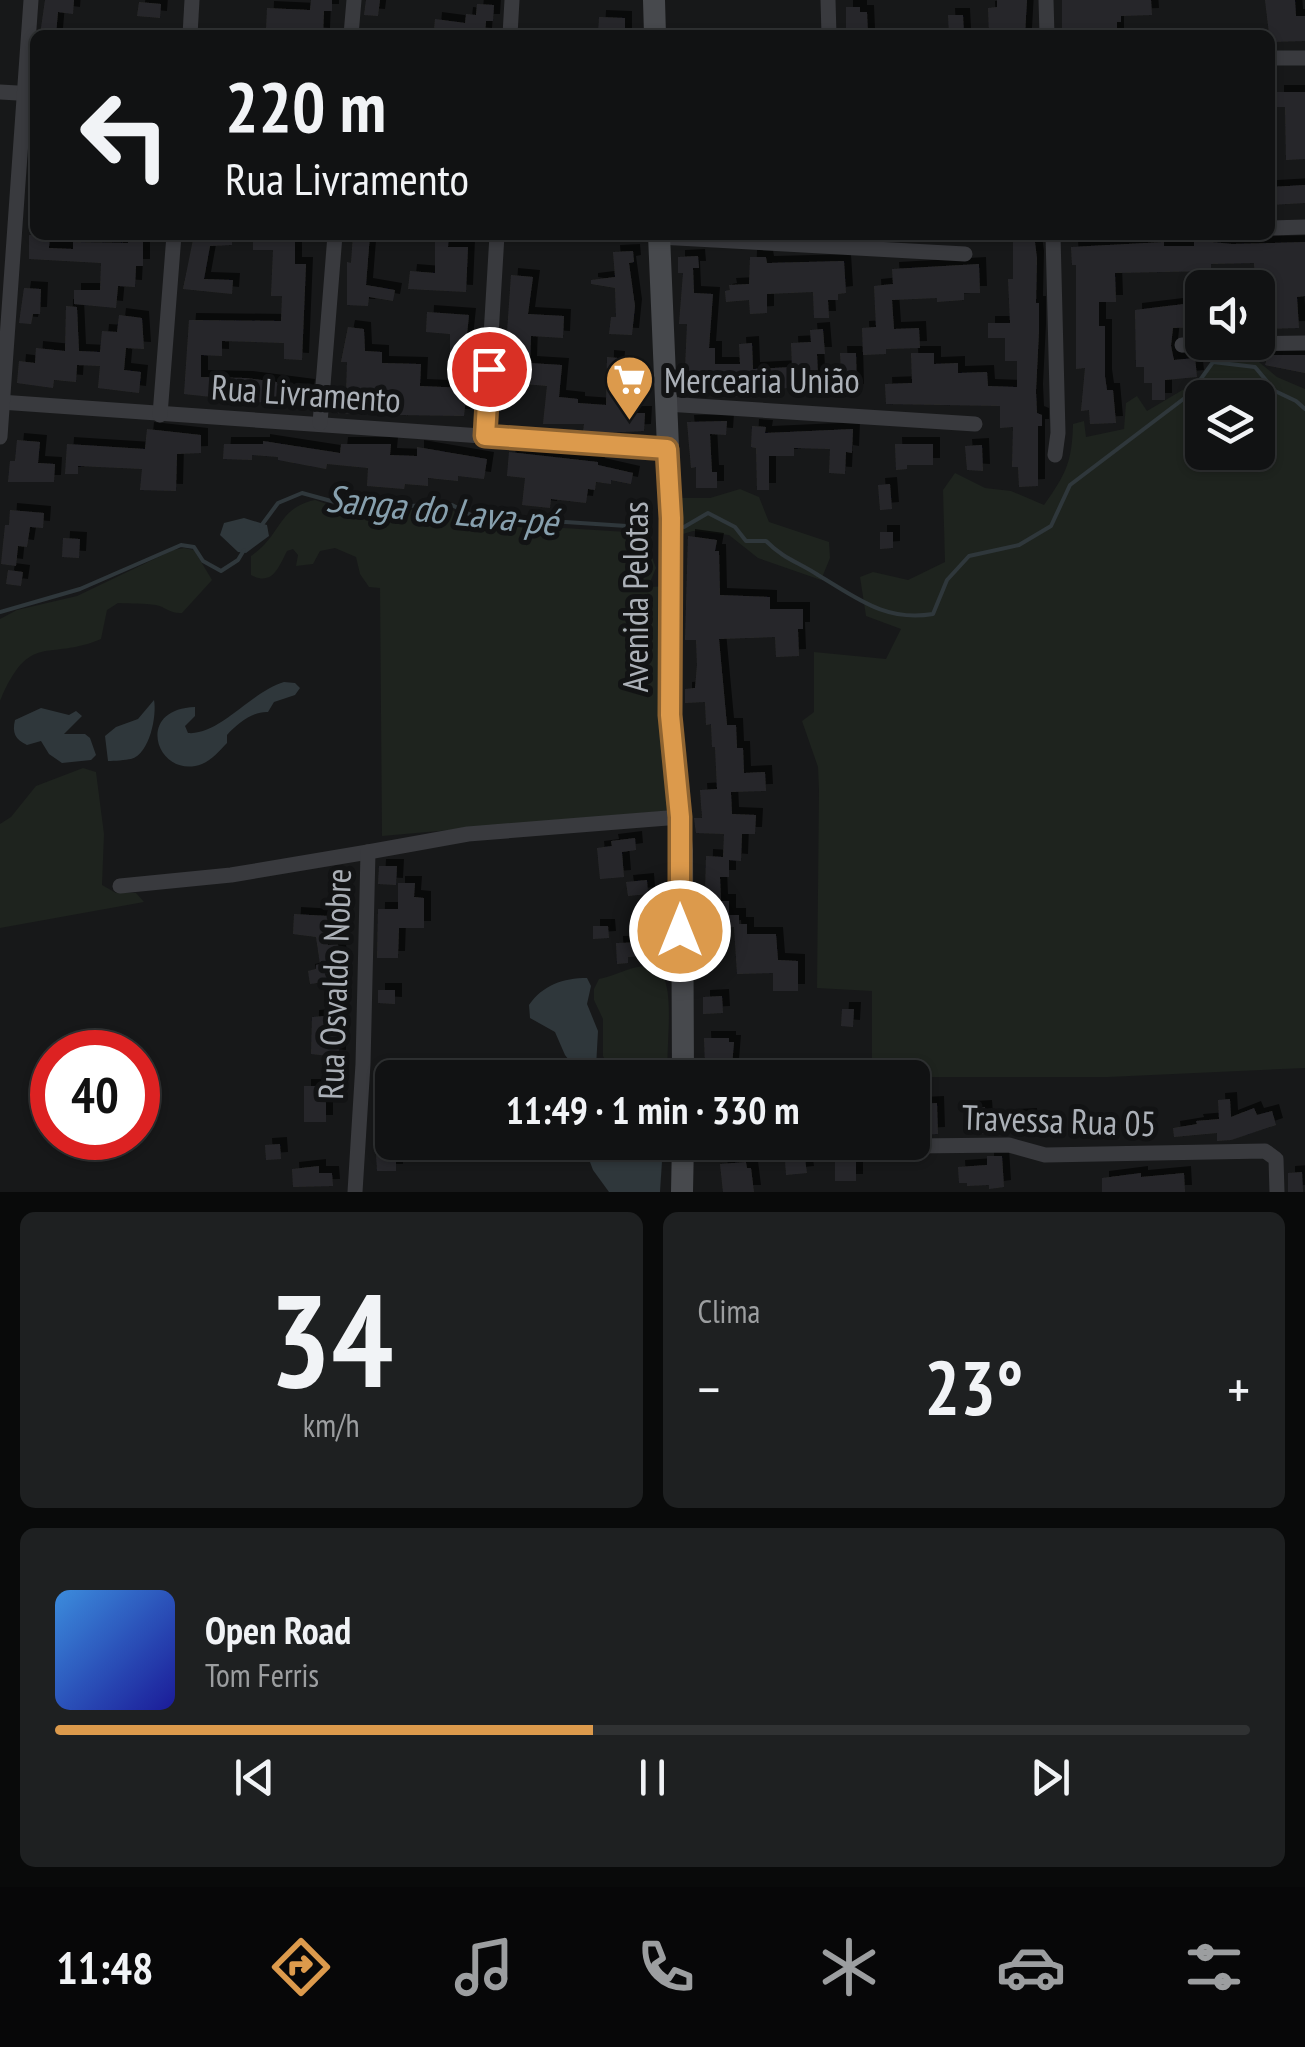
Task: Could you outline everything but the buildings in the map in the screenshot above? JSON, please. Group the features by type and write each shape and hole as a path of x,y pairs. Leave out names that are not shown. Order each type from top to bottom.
{"street":[{"path":"0,437 29,94 30,0"},
{"path":"190,30 192,0"},
{"path":"351,30 354,0"},
{"path":"510,30 512,0"},
{"path":"654,0 655,30"},
{"path":"828,0 829,30"},
{"path":"1046,0 1047,30"},
{"path":"1275,58 1305,58"},
{"path":"0,92 29,94"},
{"path":"1275,228 1305,227"},
{"path":"160,414 174,240"},
{"path":"320,422 335,240"},
{"path":"485,436 497,240"},
{"name":"Avenida Pelotas","path":"659,240 671,518 670,715 680,817 682,1060"},
{"path":"727,240 965,254"},
{"path":"1053,240 1058,433 1055,455"},
{"path":"1182,345 1305,344"},
{"name":"Rua Livramento","path":"2,402 667,449"},
{"path":"666,404 974,424"},
{"name":"Rua Osvaldo Nobre","path":"355,1192 363,1064 368,852 468,834 680,817"},
{"path":"120,886 231,875 368,852"},
{"name":"Travessa Rua 05","path":"930,1145 1009,1145 1046,1155 1264,1150 1276,1159 1276,1192"},
{"path":"682,1192 683,1160"}],"shaded area":[{"path":"1256,360 1277,377 1305,389 1305,1068 1108,1077 930,1077 930,1060 872,1060 872,991 817,988 818,767 802,721 814,712 814,652 886,659 901,629 866,616 860,577 873,572 908,580 945,562 943,490 955,473 985,488 1011,491 1044,505 1066,467 1073,424 1084,421 1086,437 1124,429 1126,403 1137,396 1147,411 1185,388 1185,470 1275,470 1275,380 1199,380 1213,362"},
{"path":"740,489 759,497 769,522 829,542 830,558 821,580 758,558 729,535 693,531 673,537 672,498 710,498"},
{"path":"315,500 354,513 438,508 451,509 469,522 643,533 656,568 648,587 673,586 676,810 382,836 380,588 369,587 360,574 356,557 335,548 320,551 313,564 296,566 298,555 293,549 287,551 269,577 251,575 251,556 293,509"},
{"path":"244,518 267,525 269,536 246,553 238,552 220,535 224,523"},
{"path":"184,548 194,550 212,580 182,613 156,605 118,603 107,610 101,639 31,656 11,679 0,701 0,619 17,610 77,596"},
{"path":"284,682 300,688 295,695 274,702 268,712 240,723 227,735 227,743 216,755 202,764 186,767 173,763 158,743 163,719 175,711 195,707 195,716 185,726 188,733 200,732"},
{"path":"154,700 153,724 143,750 131,759 108,761 105,736 138,719"},
{"path":"41,708 69,715 76,711 82,716 64,734 85,734 96,755 91,760 62,763 49,754 41,741 27,745 20,740 14,732 15,720"},
{"path":"83,768 96,772 104,834 102,885 116,893 136,893 144,902 0,928 0,824 11,817 36,786"},
{"path":"633,968 660,969 665,979 668,1060 605,1060 603,1056 603,1019 594,1000 594,989 599,979"},
{"path":"587,978 591,986 587,1004 598,1031 596,1060 569,1060 555,1032 530,1018 529,1005 535,998 547,988 570,979"},
{"path":"589,1160 662,1160 660,1192 609,1192"}],"waterway":[{"name":"Sanga do Lava-pé","path":"684,527 708,513 735,527 746,541 766,541 872,606 900,615 933,614 947,580 969,556 1019,545 1051,526 1070,485 1190,394 1213,362 1255,367 1275,391 1305,409"},
{"name":"Sanga do Lava-pé","path":"261,526 278,503 302,493 353,507 452,505 473,516 642,527"},
{"name":"Sanga do Lava-pé","path":"0,612 80,589 181,545 194,547 203,561 221,571 238,560 244,550"}],"place":[{"name":"Mercearia União","path":"629,422"}],"route":[{"path":"489,369 485,436 667,449 671,518 670,715 682,851 680,931"}]}
